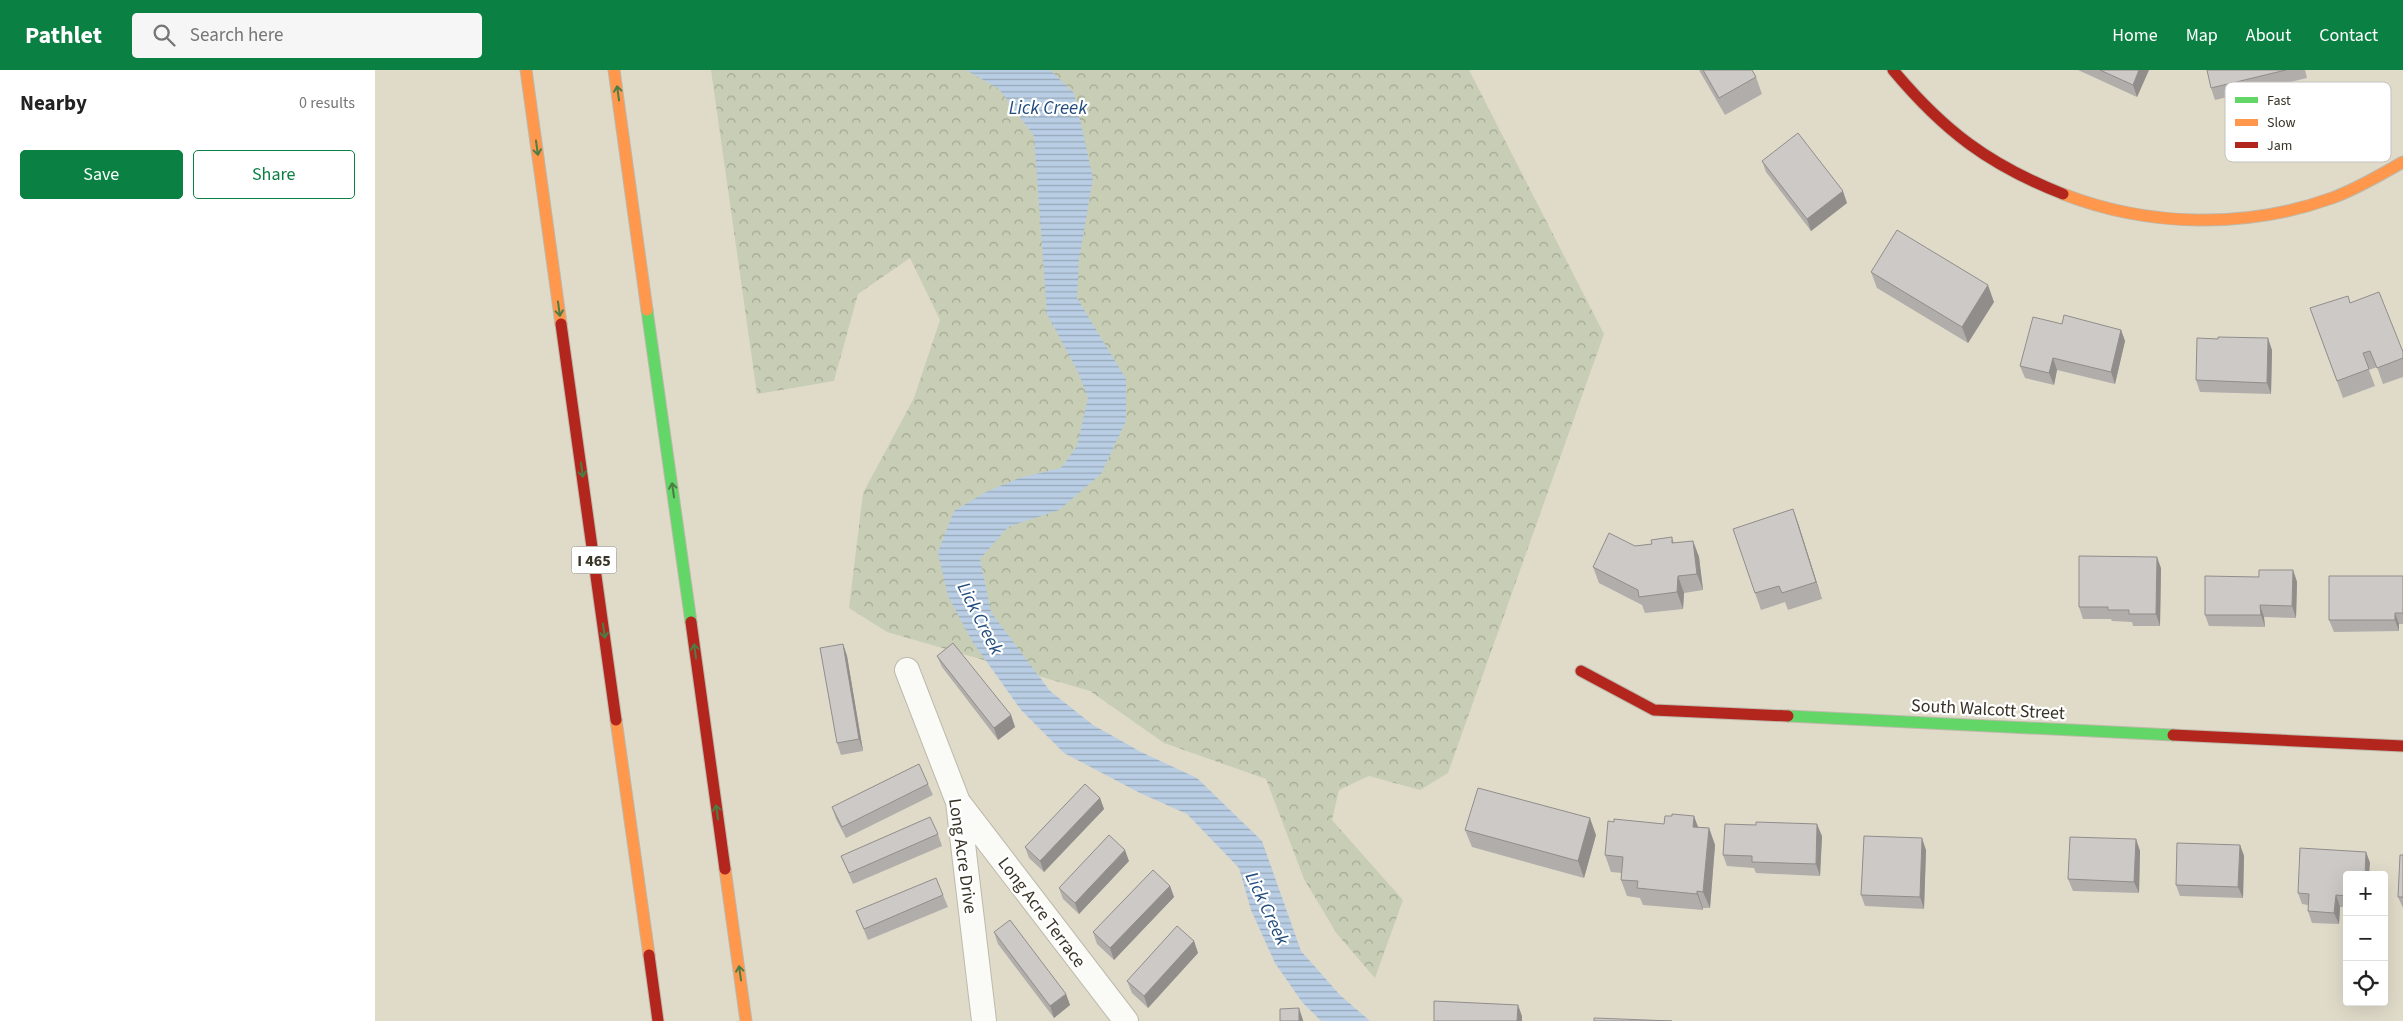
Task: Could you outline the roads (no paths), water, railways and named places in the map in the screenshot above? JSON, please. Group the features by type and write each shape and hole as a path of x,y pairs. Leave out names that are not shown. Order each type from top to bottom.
{"main road":[{"name":"I 465","path":"526,70 658,1021"},
{"path":"614,70 746,1021"},
{"path":"1893,70 1929,112 1954,134 2020,178 2087,204 2156,219 2212,221 2269,215 2338,196 2403,162"},
{"name":"South Walcott Street","path":"1581,671 1654,710 2403,746"}],"street":[{"name":"Long Acre Drive","path":"907,670 958,802 984,1021"},
{"name":"Long Acre Terrace","path":"958,802 1125,1021"}],"water":[{"name":"Lick Creek","path":"966,70 1050,70 1074,93 1093,178 1079,260 1077,298 1126,379 1126,421 1101,474 1059,510 1008,527 980,559 991,612 1050,691 1093,725 1141,752 1197,778 1262,841 1301,951 1340,995 1370,1021 1321,1021 1302,1002 1275,963 1251,910 1239,868 1187,814 1140,793 1064,753 1021,710 972,641 948,596 938,552 954,511 986,492 1019,478 1061,468 1077,446 1088,398 1078,372 1047,314 1034,136 999,89"}]}
